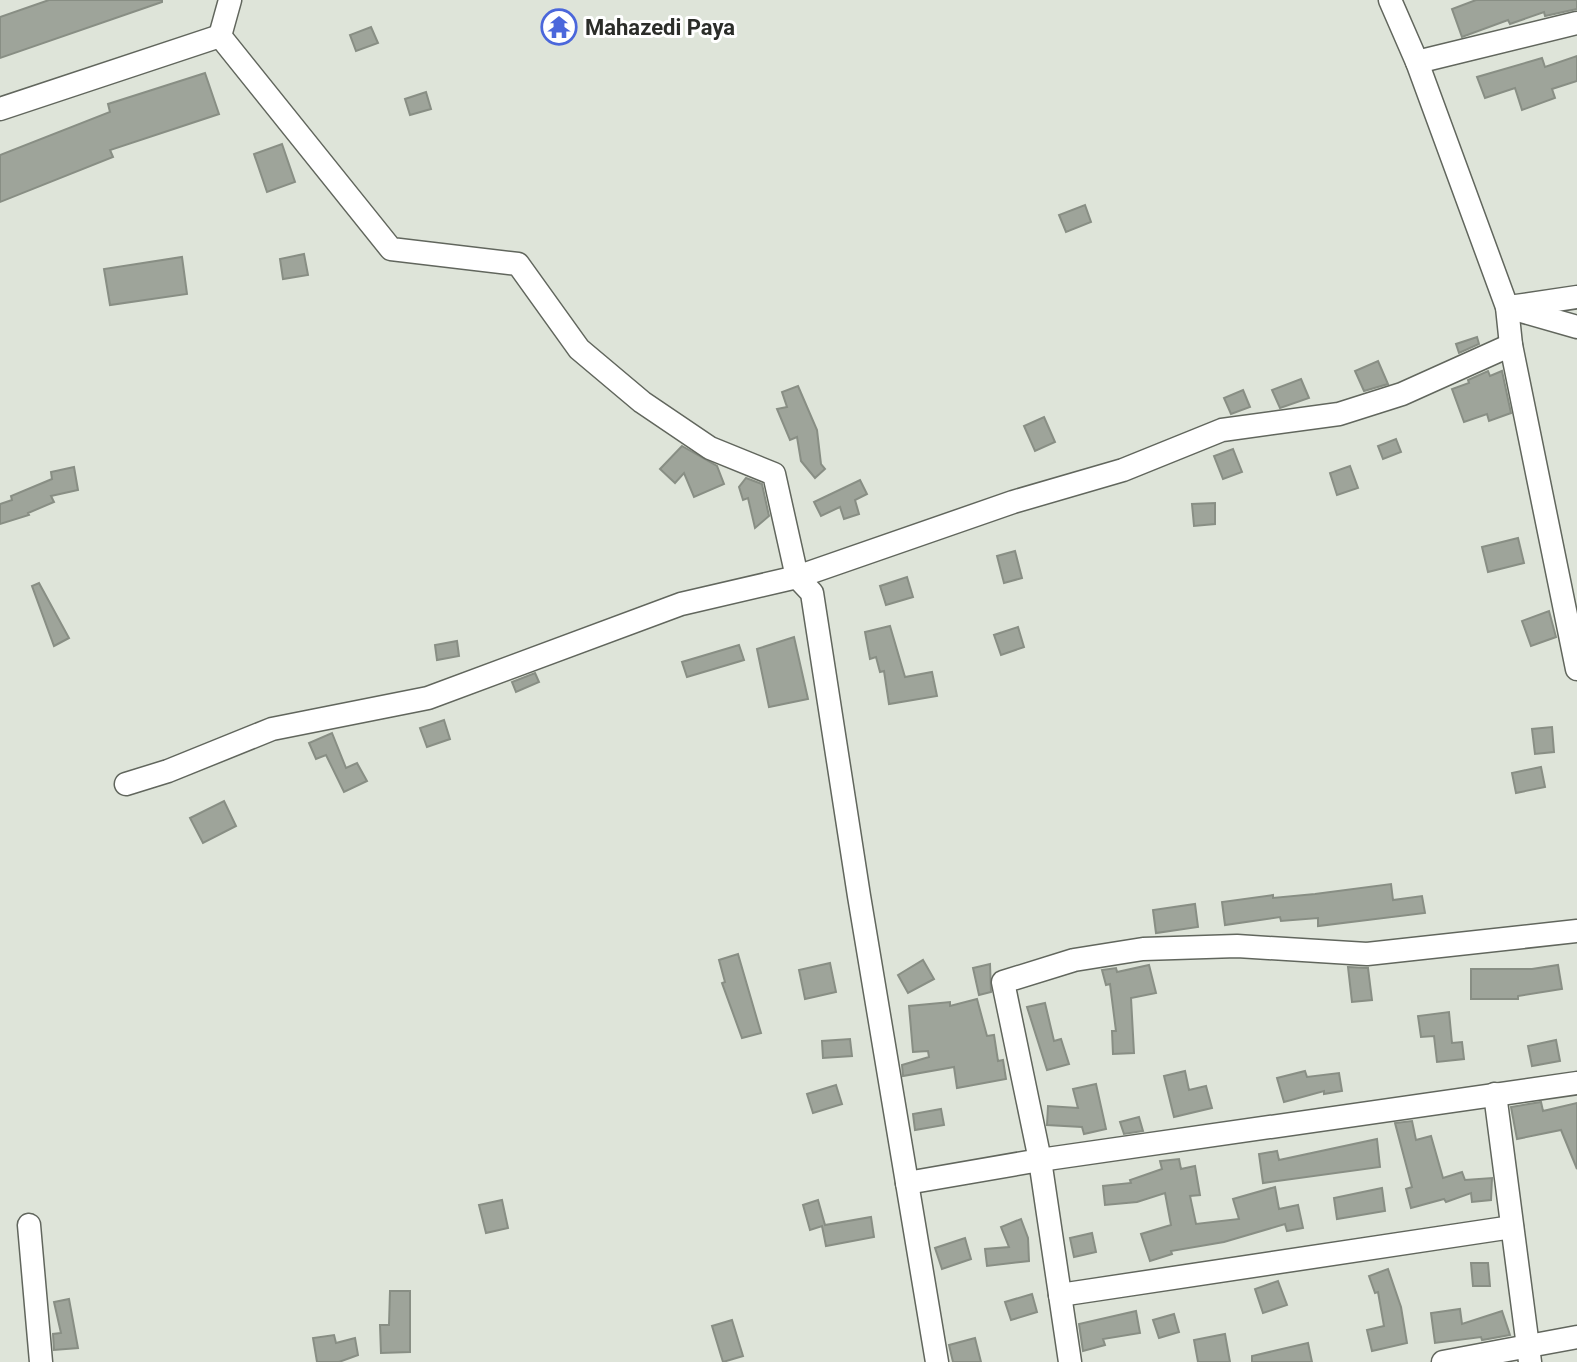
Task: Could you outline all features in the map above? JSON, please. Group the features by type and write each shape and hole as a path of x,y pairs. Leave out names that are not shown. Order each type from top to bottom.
{"street":[{"path":"220,36 230,0"},
{"path":"1390,0 1417,62 1507,307 1511,345 1577,669"},
{"path":"1417,62 1577,23"},
{"path":"0,109 220,36"},
{"path":"220,36 391,249 518,264 579,349 642,402 710,448 774,474 797,577 812,593 937,1362"},
{"path":"1507,307 1577,297"},
{"path":"1507,307 1577,327"},
{"path":"126,784 168,771 272,729 428,698 681,604 797,577 1013,502 1123,470 1222,430 1339,414 1402,394 1511,345"},
{"path":"1070,1362 1040,1160 1003,982 1074,960 1143,949 1237,946 1367,954 1577,931"},
{"path":"907,1183 1040,1160 1577,1083"},
{"path":"1495,1094 1529,1354"},
{"path":"29,1225 41,1362"},
{"path":"1060,1295 1512,1227"},
{"path":"1443,1362 1529,1354 1577,1337"}],"building":[{"path":"49,0 162,2 0,58 0,17"},
{"path":"1476,0 1577,0 1577,9 1545,16 1544,12 1510,24 1508,20 1462,37 1452,9"},
{"path":"371,27 378,43 356,51 350,35"},
{"path":"1577,56 1577,81 1552,89 1555,98 1522,110 1515,88 1485,98 1477,77 1542,58 1545,67"},
{"path":"205,73 219,114 110,150 113,157 0,202 0,155 110,112 108,104"},
{"path":"426,92 431,109 410,115 405,99"},
{"path":"282,144 295,182 267,192 254,154"},
{"path":"1085,205 1091,222 1066,232 1059,215"},
{"path":"304,254 308,275 283,279 280,259"},
{"path":"182,257 187,294 110,305 104,269"},
{"path":"1477,337 1479,344 1459,353 1456,344"},
{"path":"1378,361 1388,384 1364,391 1355,371"},
{"path":"1488,371 1490,376 1502,371 1511,413 1489,421 1487,414 1464,422 1452,389"},
{"path":"1301,379 1309,398 1280,408 1272,390"},
{"path":"798,386 817,430 821,464 825,469 815,478 801,461 797,437 790,440 777,409 787,407 782,392"},
{"path":"1243,390 1250,407 1231,414 1224,398"},
{"path":"1044,417 1055,442 1035,451 1024,426"},
{"path":"1396,439 1401,452 1383,459 1378,446"},
{"path":"682,446 717,466 724,484 694,497 684,473 675,483 660,469"},
{"path":"1233,449 1242,472 1223,479 1214,456"},
{"path":"1350,466 1358,488 1337,495 1330,473"},
{"path":"74,467 78,490 51,496 54,502 29,515 0,524 0,504 12,500 11,496 52,479 51,472"},
{"path":"746,478 762,484 769,516 755,528 748,498 743,500 739,487"},
{"path":"860,480 867,494 855,500 859,514 844,519 840,507 821,516 814,502"},
{"path":"1215,503 1215,524 1194,526 1192,504"},
{"path":"1518,538 1524,563 1488,572 1482,547"},
{"path":"1015,551 1022,578 1004,583 997,556"},
{"path":"907,577 913,597 886,605 880,586"},
{"path":"39,583 69,638 54,646 32,586"},
{"path":"1549,611 1556,637 1531,646 1522,621"},
{"path":"890,626 905,677 932,672 937,696 889,704 884,671 880,672 876,657 870,659 865,632"},
{"path":"1018,627 1024,647 1001,655 994,635"},
{"path":"794,637 808,699 769,707 757,649"},
{"path":"457,641 459,656 437,660 435,645"},
{"path":"739,645 744,660 687,677 682,662"},
{"path":"535,673 539,682 516,692 512,682"},
{"path":"444,720 450,739 427,747 420,728"},
{"path":"1552,727 1554,752 1535,754 1532,729"},
{"path":"332,733 346,768 357,763 367,781 344,792 326,755 316,759 309,743"},
{"path":"1541,767 1545,787 1516,793 1512,773"},
{"path":"224,801 236,826 203,843 190,818"},
{"path":"1391,884 1393,900 1422,896 1425,913 1318,926 1318,918 1281,921 1280,917 1225,925 1222,902"},
{"path":"1195,904 1198,927 1156,933 1153,910"},
{"path":"738,954 761,1033 742,1038 722,983 725,982 719,960"},
{"path":"923,960 934,979 908,993 898,975"},
{"path":"830,963 836,992 805,999 799,970"},
{"path":"990,964 991,992 979,995 973,968"},
{"path":"1149,965 1156,993 1131,998 1134,1053 1113,1054 1112,1031 1116,1031 1110,984 1106,985 1102,970 1116,968 1117,972"},
{"path":"1558,965 1562,989 1518,996 1518,999 1471,999 1471,969 1532,969"},
{"path":"1348,967 1368,968 1372,1000 1352,1002"},
{"path":"977,999 987,1036 994,1035 998,1061 1003,1060 1006,1079 957,1088 954,1067 903,1076 902,1065 929,1057 928,1051 913,1052 909,1006 950,1002 950,1006"},
{"path":"1045,1003 1054,1041 1061,1039 1069,1064 1047,1070 1027,1007"},
{"path":"1449,1012 1452,1043 1462,1042 1464,1059 1437,1062 1434,1036 1421,1037 1418,1016"},
{"path":"850,1039 852,1056 823,1058 822,1041"},
{"path":"1556,1040 1560,1061 1532,1066 1528,1046"},
{"path":"1185,1071 1189,1090 1206,1086 1212,1108 1174,1117 1164,1076"},
{"path":"1305,1071 1307,1077 1339,1073 1342,1091 1324,1094 1324,1091 1284,1102 1277,1078"},
{"path":"1096,1084 1106,1129 1084,1134 1082,1127 1047,1125 1048,1106 1078,1108 1073,1089"},
{"path":"836,1085 842,1104 813,1113 807,1094"},
{"path":"1541,1102 1543,1111 1577,1103 1577,1169 1561,1130 1517,1139 1511,1107"},
{"path":"941,1109 944,1125 915,1130 913,1114"},
{"path":"1139,1117 1143,1131 1124,1134 1120,1122"},
{"path":"1412,1121 1416,1140 1431,1136 1443,1178 1462,1172 1465,1180 1492,1178 1491,1200 1472,1202 1471,1193 1446,1202 1444,1199 1411,1208 1406,1189 1412,1187 1395,1123"},
{"path":"1377,1139 1380,1167 1263,1183 1259,1154 1277,1151 1279,1160"},
{"path":"1179,1159 1181,1169 1195,1166 1200,1195 1190,1196 1196,1224 1239,1219 1233,1199 1275,1187 1279,1209 1298,1205 1303,1228 1287,1231 1285,1224 1224,1242 1171,1251 1172,1254 1150,1261 1141,1234 1171,1225 1165,1193 1137,1202 1105,1205 1103,1186 1131,1183 1130,1180 1162,1169 1160,1161"},
{"path":"1382,1188 1385,1211 1337,1219 1334,1198"},
{"path":"502,1200 508,1228 486,1233 479,1205"},
{"path":"818,1200 825,1225 871,1217 874,1237 826,1246 822,1226 810,1230 803,1205"},
{"path":"1021,1219 1028,1238 1029,1261 987,1266 985,1249 1009,1247 1001,1227"},
{"path":"1092,1233 1096,1252 1074,1257 1070,1238"},
{"path":"965,1238 971,1259 942,1269 935,1248"},
{"path":"1471,1263 1488,1263 1490,1286 1473,1286"},
{"path":"1388,1269 1401,1307 1407,1343 1372,1351 1367,1330 1384,1326 1378,1292 1375,1293 1369,1276"},
{"path":"1278,1281 1287,1305 1263,1313 1255,1289"},
{"path":"390,1291 410,1291 410,1352 381,1353 380,1325 389,1325"},
{"path":"1032,1294 1037,1312 1011,1320 1005,1302"},
{"path":"69,1299 78,1348 54,1350 53,1334 61,1333 54,1302"},
{"path":"1460,1309 1462,1324 1502,1311 1510,1335 1435,1343 1431,1313"},
{"path":"1136,1311 1140,1333 1103,1339 1105,1345 1083,1351 1079,1324"},
{"path":"1174,1314 1179,1332 1159,1338 1153,1320"},
{"path":"732,1320 743,1356 723,1362 712,1326"},
{"path":"1225,1334 1230,1362 1198,1362 1194,1340"},
{"path":"334,1335 336,1343 355,1338 358,1355 339,1362 317,1362 313,1338"},
{"path":"975,1338 981,1362 953,1362 949,1345"},
{"path":"1308,1343 1312,1362 1252,1362 1252,1356"}],"place":[{"name":"Mahazedi Paya","path":"559,27"}]}
